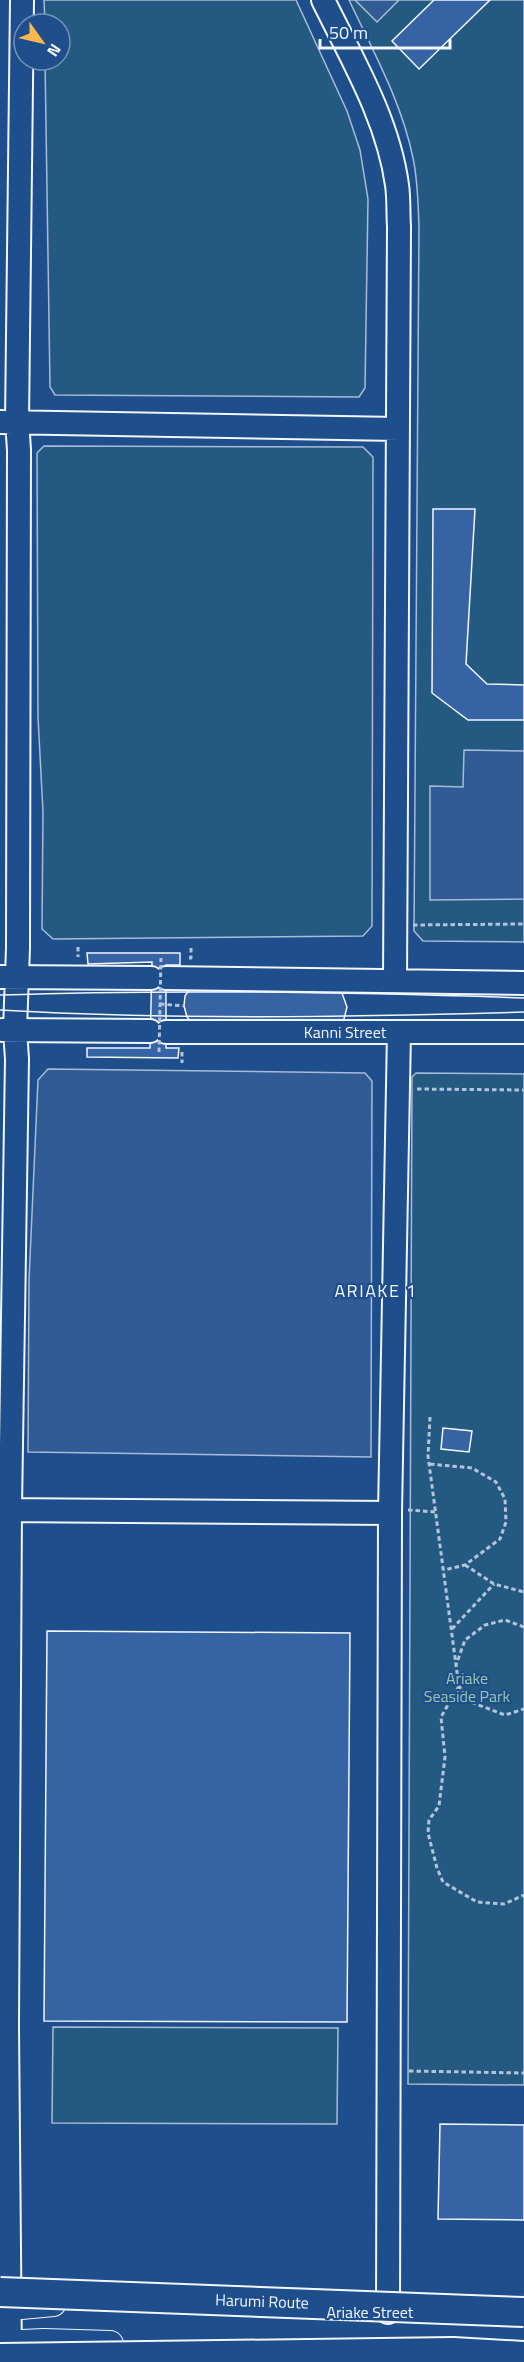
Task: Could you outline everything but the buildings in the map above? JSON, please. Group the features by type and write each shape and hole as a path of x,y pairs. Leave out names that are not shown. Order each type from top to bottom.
{"highway":[{"name":"Harumi Route","path":"4,2302 456,2308 524,2312"},
{"path":"456,2308 524,2307"},
{"path":"5,2352 524,2351"},
{"path":"453,2352 524,2356"}],"main road":[{"name":"Ariake Street","path":"4,2302 326,2312 524,2312"},
{"path":"5,2352 44,2342 524,2351"}],"street":[{"path":"5,2352 8,2026 5,1509 17,1059 8,1030 8,977 19,450 8,421 22,0"},
{"path":"323,0 376,108 389,147 397,185 399,226 394,981"},
{"path":"8,421 398,429"},
{"path":"8,977 160,972 394,981 524,983"},
{"name":"Kanni Street","path":"8,1030 162,1042 399,1032 524,1032"},
{"path":"387,2312 398,1512 399,1032"},
{"path":"5,1509 398,1512"}],"path":[{"path":"411,925 524,924"},
{"path":"183,958 191,958 191,946"},
{"path":"78,947 78,958 87,958"},
{"path":"160,972 162,1042 183,1052 182,1063"},
{"path":"160,1004 184,1005"},
{"path":"409,1089 524,1090"},
{"path":"430,1417 429,1464 459,1686 468,1701 484,1708 505,1715 524,1709"},
{"path":"429,1464 472,1468 496,1482 505,1499 506,1522 500,1539 465,1566 444,1570"},
{"path":"398,1512 436,1512"},
{"path":"465,1566 494,1584 524,1592"},
{"path":"452,1629 494,1584"},
{"path":"456,1665 465,1640 485,1625 505,1620 524,1627"},
{"path":"459,1686 441,1717 445,1757 440,1806 429,1820 428,1833 437,1868 443,1882 477,1902 504,1904 524,1895"},
{"path":"402,2071 524,2073"}],"green space":[{"path":"44,0 296,0 347,111 360,150 368,199 365,388 359,397 55,395 50,387 45,72 72,72 72,12 44,12"},
{"path":"349,0 524,0 524,942 423,941 414,931 418,192 413,158 402,117"},
{"path":"44,446 363,447 373,457 372,926 363,936 53,939 42,929 43,812 38,717 37,453"},
{"name":"Ariake Seaside Park","path":"416,1073 524,1074 524,2085 408,2084 412,1077"},
{"path":"53,2027 338,2028 337,2124 52,2123"}],"shaded area":[{"path":"355,0 399,0 377,22"},
{"path":"464,750 524,751 524,899 430,900 430,786 463,787"},
{"path":"48,1069 365,1073 372,1081 371,1457 28,1452 29,1280 38,1080"}],"tram line":[{"path":"0,995 262,992 524,998"},
{"path":"0,1010 262,1017 524,1012"}],"district":[{"name":"ARIAKE 1","path":"376,1290"}]}
